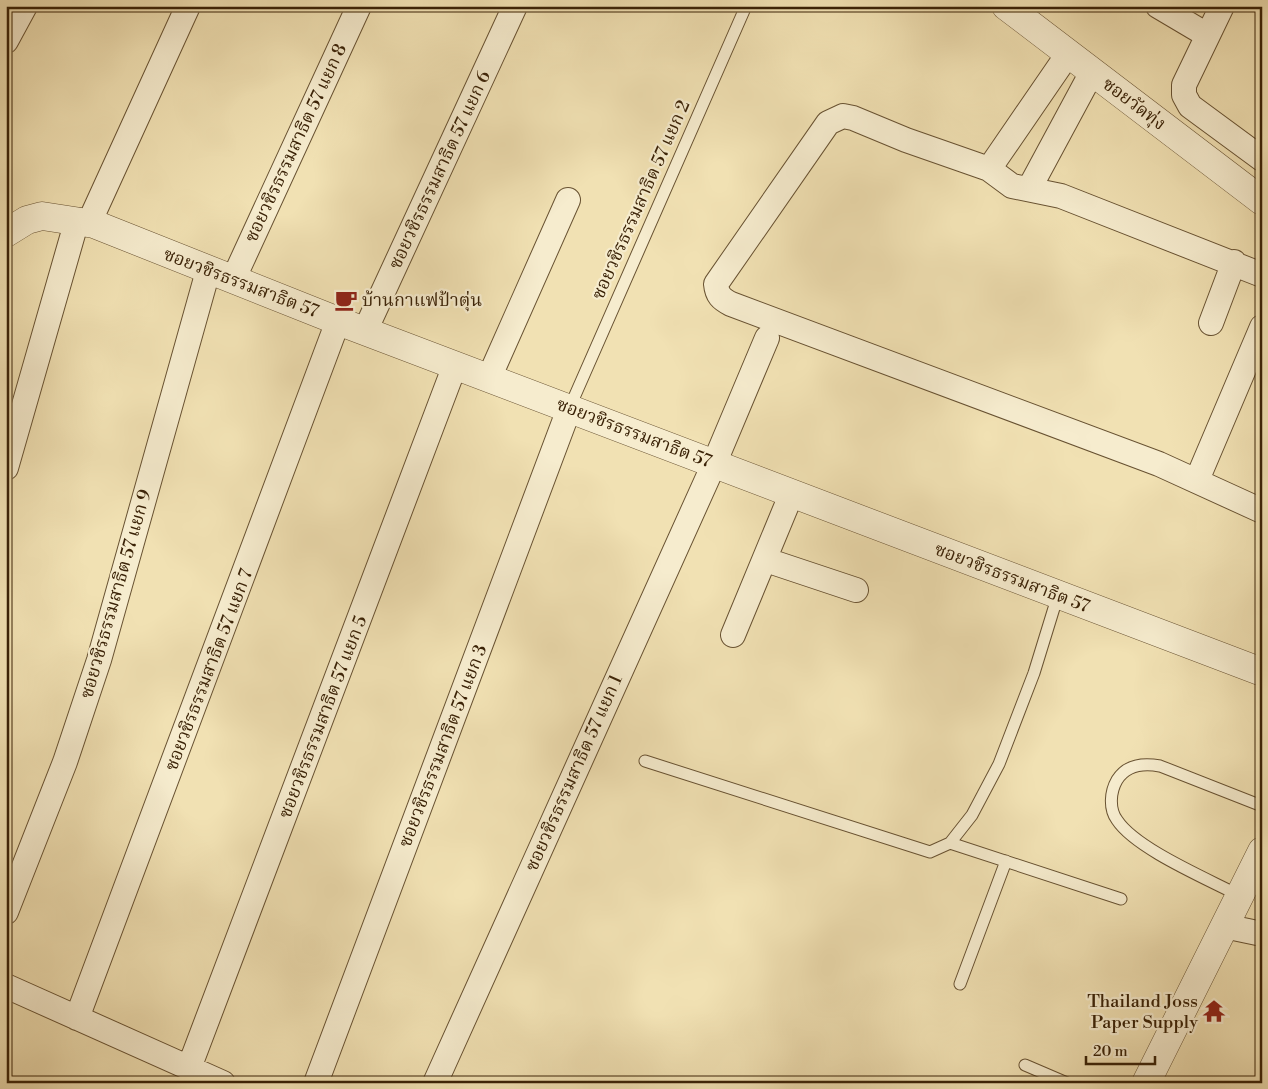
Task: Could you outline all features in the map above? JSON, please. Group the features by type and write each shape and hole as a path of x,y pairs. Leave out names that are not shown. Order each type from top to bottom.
{"street":[{"path":"6,41 24,6"},
{"path":"6,468 83,221 188,6"},
{"name":"ซอยวชิรธรรมสาธิต 57 แยก 8","path":"220,275 359,6"},
{"name":"ซอยวชิรธรรมสาธิต 57 แยก 6","path":"365,332 515,6"},
{"path":"1158,6 1207,35"},
{"path":"1222,6 1184,85 1186,101 1262,159"},
{"name":"ซอยวัดทุ่ง","path":"1013,8 1068,54 1262,201"},
{"path":"989,169 1068,54"},
{"path":"1029,189 1092,72"},
{"path":"1262,274 1061,196 1012,186 989,169 906,140 853,118 836,118 828,123 728,264 716,284 717,293 722,300 731,304 819,335 1196,480 1262,511"},
{"path":"489,378 568,200"},
{"name":"ซอยวชิรธรรมสาธิต 57","path":"6,233 27,220 42,216 83,221 365,332 791,495 1262,672"},
{"path":"1211,324 1234,262"},
{"name":"ซอยวชิรธรรมสาธิต 57 แยก 9","path":"6,912 65,762 220,275"},
{"name":"ซอยวชิรธรรมสาธิต 57 แยก 7","path":"77,1018 338,321"},
{"path":"1196,480 1262,327"},
{"name":"ซอยวชิรธรรมสาธิต 57 แยก 1","path":"435,1083 714,464 767,338"},
{"name":"ซอยวชิรธรรมสาธิต 57 แยก 5","path":"189,1068 455,365"},
{"name":"ซอยวชิรธรรมสาธิต 57 แยก 3","path":"316,1083 569,409"},
{"path":"733,635 766,560 791,495"},
{"path":"766,560 856,590"},
{"path":"1146,1083 1262,851"},
{"path":"1224,926 1262,934"},
{"path":"6,986 223,1083"}],"lane":[{"name":"ซอยวชิรธรรมสาธิต 57 แยก 2","path":"569,409 746,6"},
{"path":"645,761 930,852 950,842 972,815 999,764 1034,673 1058,595"},
{"path":"1240,896 1160,854 1127,832 1116,819 1110,800 1117,780 1127,770 1143,763 1160,766 1262,806"},
{"path":"950,842 1121,899"},
{"path":"960,984 1006,861"},
{"path":"1025,1065 1067,1083"}],"place":[{"name":"บ้านกาแฟป้าตุ่น","path":"346,300"},
{"name":"Thailand Joss Paper Supply","path":"1214,1011"}]}
